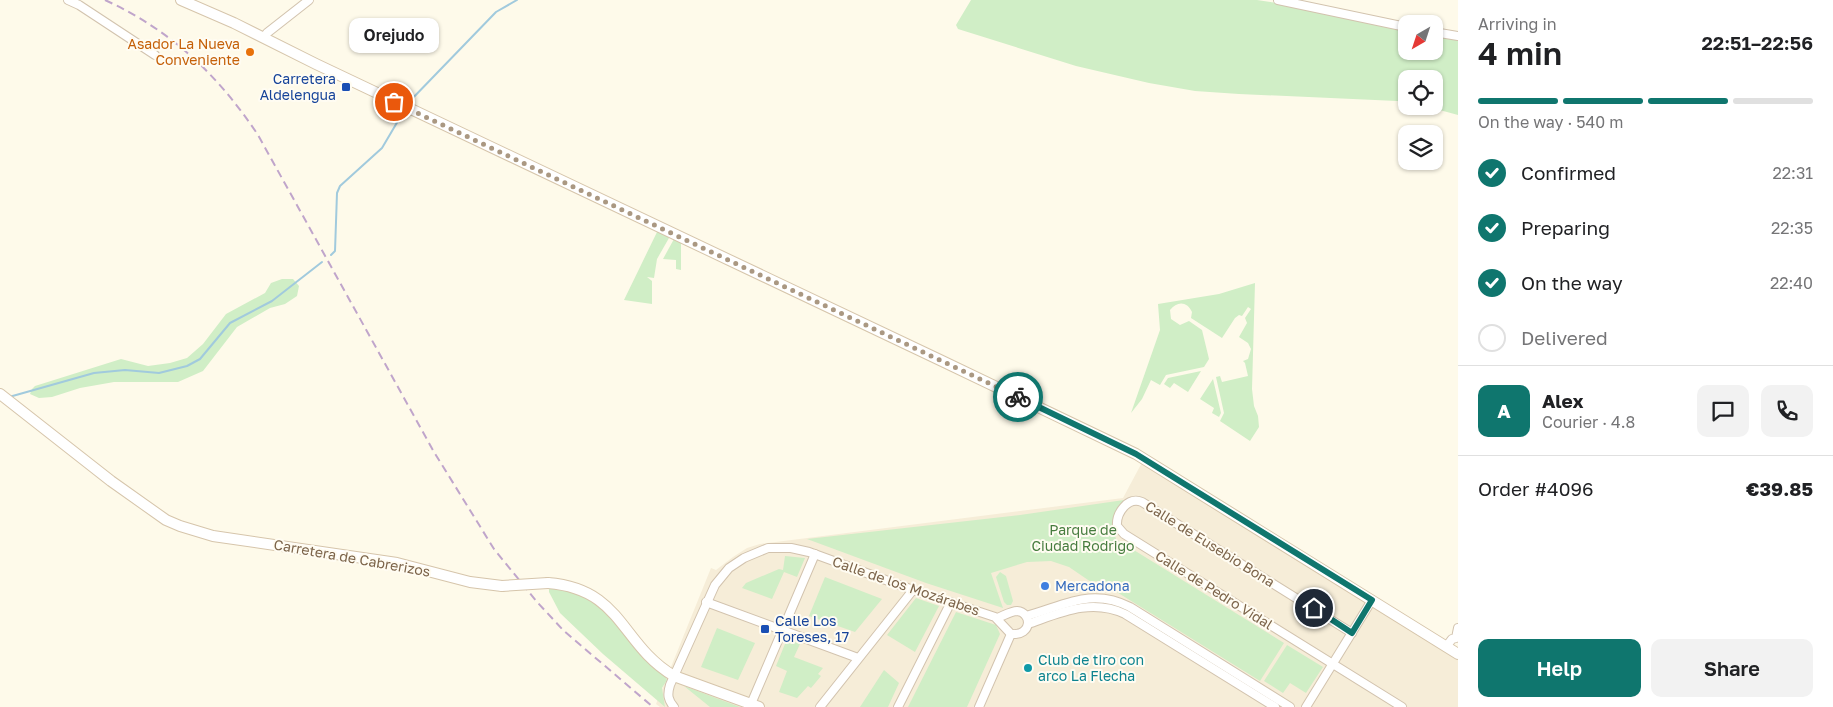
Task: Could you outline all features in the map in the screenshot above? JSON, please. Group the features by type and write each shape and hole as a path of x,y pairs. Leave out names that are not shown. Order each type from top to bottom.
{"street":[{"path":"68,0 87,10 156,56"},
{"path":"181,0 212,12 402,105 1136,454 1458,654"},
{"path":"263,38 309,0"},
{"path":"1278,0 1398,24"},
{"path":"1443,34 1458,36"},
{"name":"Carretera de Cabrerizos","path":"4,397 76,454 159,515 180,526 213,536 397,563 470,582 502,586 563,584 599,600 620,619 648,658 674,676 755,706"},
{"name":"Calle de Eusebio Bona","path":"1121,512 1131,501 1142,502 1352,633"},
{"name":"Calle de Pedro Vidal","path":"1121,512 1117,525 1124,534 1402,707"},
{"name":"Calle de los Mozárabes","path":"674,707 669,702 668,696 674,676 714,585 729,568 744,558 768,548 791,548 815,554 997,618 1004,627"},
{"path":"755,706 783,630 815,554"},
{"path":"820,707 913,590"},
{"path":"1027,620 1081,599 1090,597 1115,600 1130,607 1290,707"},
{"path":"1306,707 1372,600"},
{"path":"706,602 858,658"},
{"path":"898,707 951,602"},
{"path":"1027,620 1081,607 1112,608 1125,614 1275,707"},
{"path":"1015,611 1019,611 1027,620 1025,631 1019,635 1011,634 1004,627 1004,620 1008,614 1015,611"},
{"name":"Calle de los Mozárabes","path":"997,618 1008,614"},
{"path":"1446,647 1452,639 1457,639 1458,628"},
{"path":"979,707 1011,634"}],"shaded area":[{"path":"1146,455 1458,648 1458,707 660,707 656,704 711,568 716,570 747,548 760,544 1123,498"}],"green space":[{"path":"971,0 1257,0 1284,4 1398,28 1398,60 1443,60 1443,38 1458,40 1458,115 1443,111 1443,70 1398,70 1398,101 1195,91 1149,83 1076,66 958,29 956,25"},
{"path":"658,230 669,238 657,259 654,278 647,277 652,281 652,304 624,300"},
{"path":"674,239 681,242 681,270 676,269 676,260 663,259"},
{"path":"282,279 293,279 299,286 297,296 285,304 270,308 237,327 203,371 178,382 114,382 80,388 52,397 39,398 30,394 35,386 121,359 148,366 187,358 203,344 226,314 265,293 271,283"},
{"path":"1255,283 1252,389 1259,427 1250,441 1220,421 1224,413 1216,377 1220,376 1222,382 1248,376 1243,361 1248,359 1251,349 1248,343 1239,337 1247,323 1245,318 1251,309 1248,307 1242,316 1239,315 1235,318 1222,338 1191,318 1192,312 1185,304 1173,307 1170,310 1171,319 1180,325 1189,321 1202,330 1209,359 1204,367 1166,375 1160,385 1151,380 1142,399 1131,413 1160,330 1158,304 1219,294"},
{"path":"1201,371 1188,392 1174,383 1170,388 1164,384 1168,378"},
{"path":"1213,379 1221,413 1219,417 1212,413 1214,408 1200,399"},
{"name":"Parque de Ciudad Rodrigo","path":"1124,500 1112,523 1116,539 1284,643 1260,681 1099,581 1091,582 1069,567 1051,561 1027,562 991,573 1003,608 926,583 807,539 1020,515"},
{"path":"785,556 805,558 797,577 784,572 772,599 742,588 746,583 779,569 783,570"},
{"path":"1000,572 1006,576 1013,601 1011,605 1007,605 1004,602 996,577"},
{"path":"825,577 882,599 855,632 809,616"},
{"path":"549,586 576,592 608,611 638,652 665,676 667,680 662,688 665,707 603,654 560,613 549,592"},
{"path":"916,598 939,606 915,652 887,635"},
{"path":"956,612 996,625 1000,634 967,707 908,707"},
{"path":"717,628 755,643 738,680 701,667"},
{"path":"787,639 800,644 794,657 823,668 818,674 821,676 811,688 808,686 797,698 779,692 787,671 776,666"},
{"path":"1287,645 1323,667 1306,693 1290,683 1283,693 1264,681"},
{"path":"884,670 899,683 888,707 860,707"},
{"path":"684,686 740,707 710,707"}],"waterway":[{"path":"408,103 496,12 517,0"},
{"path":"331,255 335,251 337,193 340,186 382,148 405,109"},
{"path":"9,397 94,373 125,370 159,373 187,366 200,359 230,323 272,301 322,262"}],"railway":[{"path":"105,0 152,26 192,57 210,74 243,113 258,135 434,452 494,549 537,602 564,631 653,707"}],"way so far":[{"path":"394,102 1018,397"}],"place":[{"name":"Asador La Nueva Conveniente","path":"250,52"},
{"name":"Carretera Aldelengua","path":"346,87"},
{"name":"Orejudo","path":"394,102"},
{"name":"Mercadona","path":"1045,586"},
{"name":"Calle Los Toreses, 17","path":"765,629"},
{"name":"Club de tiro con arco La Flecha","path":"1028,668"}],"route":[{"path":"1018,397 1136,454 1372,600 1352,633 1314,608"}]}
